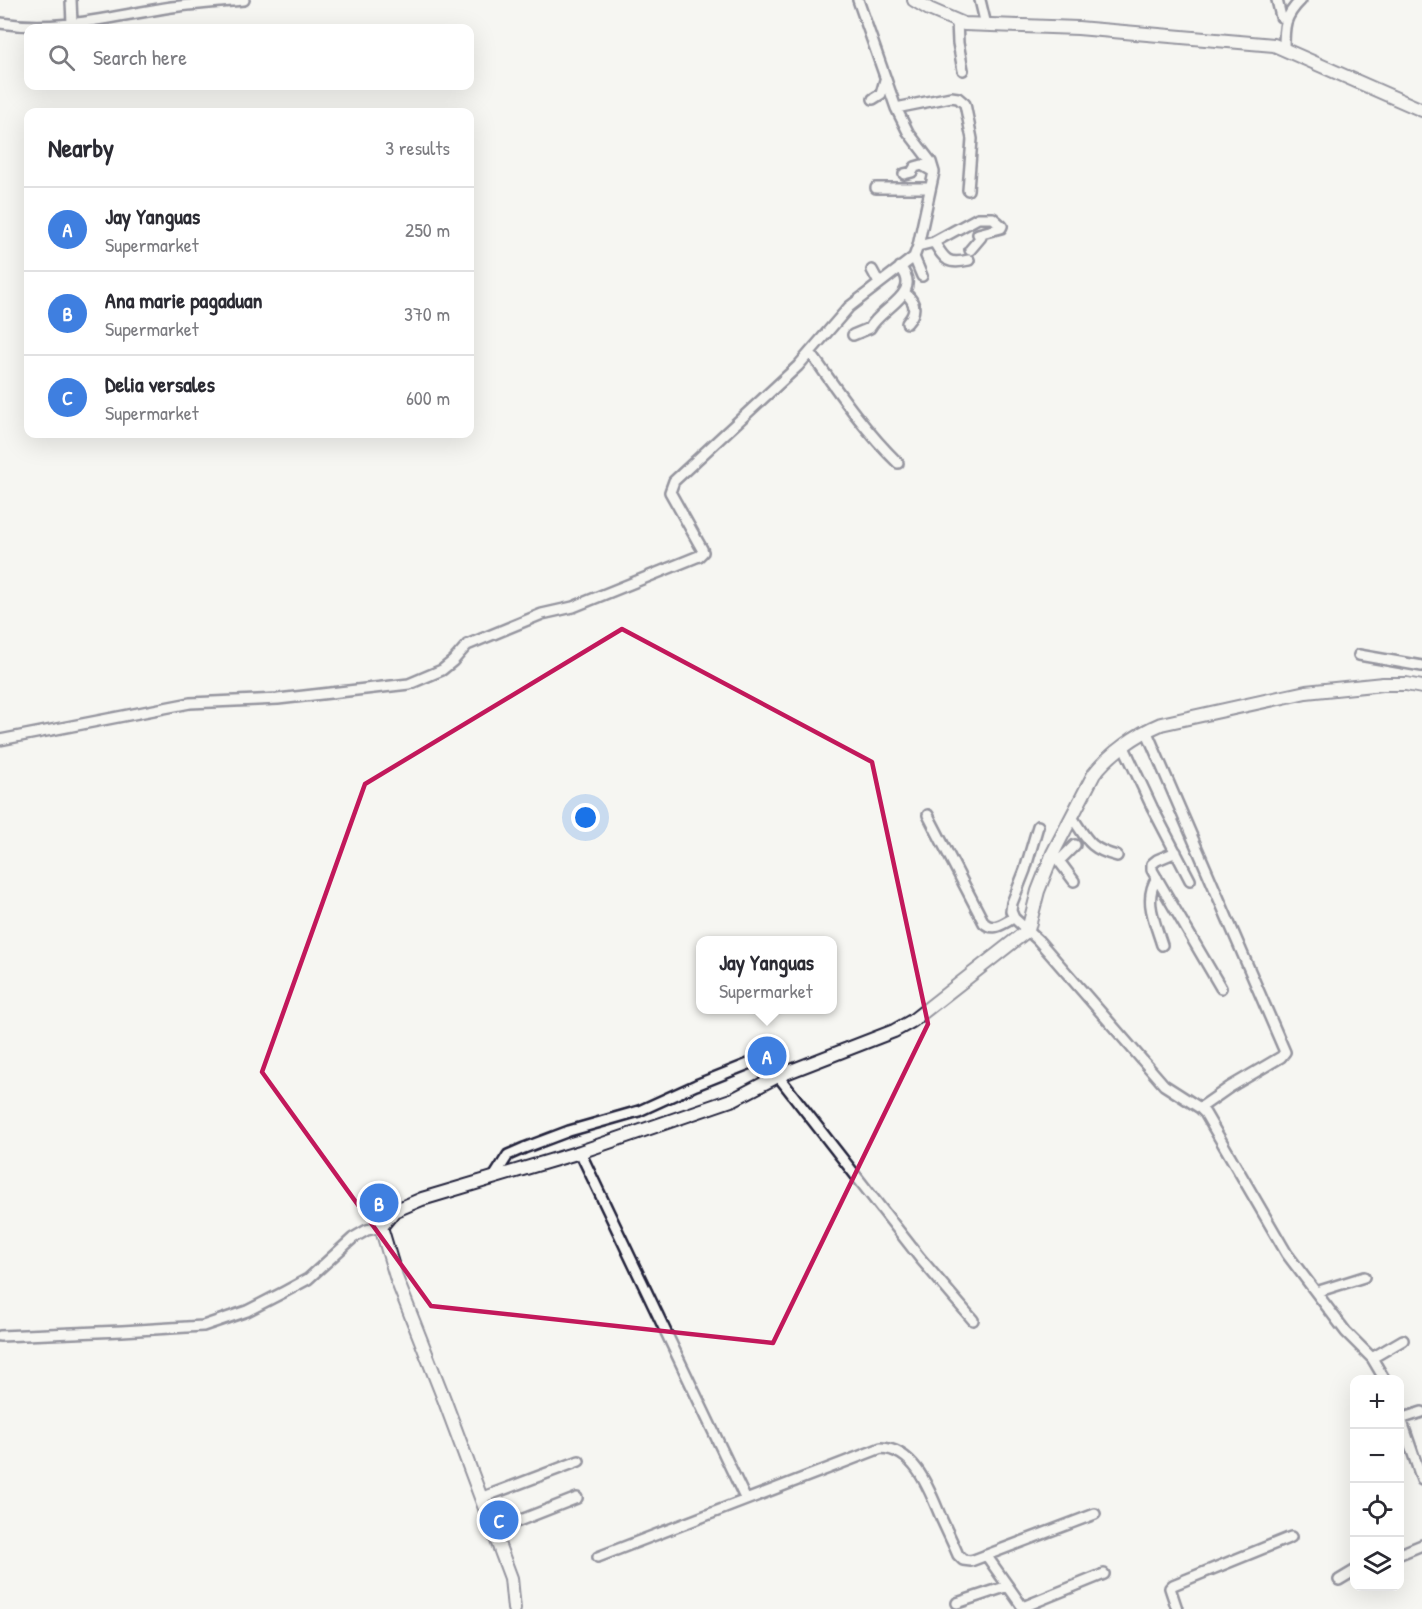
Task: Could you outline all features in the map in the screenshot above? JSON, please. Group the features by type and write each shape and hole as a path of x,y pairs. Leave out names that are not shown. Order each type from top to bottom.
{"street":[{"path":"71,0 72,24 163,9 244,0"},
{"path":"0,740 190,703 278,699 409,684 442,670 467,645 542,614 573,607 699,556 703,552 672,496 671,485 810,352 849,307 914,257 918,246 934,172 931,162 908,132 896,108 858,0"},
{"path":"914,0 964,24 1078,28 1274,45 1422,110"},
{"path":"980,0 986,25"},
{"path":"1277,0 1279,14 1287,18"},
{"path":"1284,49 1287,18 1301,0"},
{"path":"957,21 963,70"},
{"path":"0,23 24,26"},
{"path":"873,99 881,94 885,80"},
{"path":"896,108 951,97 958,98 965,104 972,140 968,190"},
{"path":"904,174 912,172 915,167 921,165 934,172"},
{"path":"876,188 930,188"},
{"path":"918,246 934,242 978,218 997,220 1001,228 981,237 970,250"},
{"path":"970,223 981,237"},
{"path":"934,242 947,261 954,263 969,260"},
{"path":"914,257 922,276"},
{"path":"853,335 870,328 874,319 905,293 909,280 900,267"},
{"path":"872,270 879,283"},
{"path":"905,293 911,298 915,308 913,317 907,323"},
{"path":"810,352 848,404 898,463"},
{"path":"1359,655 1422,666"},
{"path":"0,1336 202,1326 247,1311 308,1278 353,1238 367,1230 381,1227 394,1211 403,1207 422,1199 580,1152 735,1099 774,1079 903,1026 1028,930 1038,891 1056,857 1072,817 1102,764 1146,730 1161,724 1306,692 1383,684 1422,687"},
{"path":"1146,730 1285,1052 1281,1057 1200,1108"},
{"path":"1124,747 1190,880"},
{"path":"928,816 984,923 989,928 995,928 1014,918"},
{"path":"1072,817 1091,845 1098,850 1117,856"},
{"path":"1038,826 1012,903 1011,911 1014,918 1028,930 1164,1085 1200,1108 1214,1125 1287,1254 1346,1332 1372,1358 1382,1375"},
{"path":"1056,857 1075,846"},
{"path":"1176,852 1157,860 1152,864 1152,870 1221,988"},
{"path":"1056,857 1074,880"},
{"path":"1157,878 1150,888 1149,900 1161,945"},
{"path":"494,1177 508,1155 569,1131 639,1111 756,1061 774,1079 973,1320"},
{"path":"580,1152 746,1500"},
{"path":"381,1227 397,1280 511,1578 514,1609"},
{"path":"1316,1292 1364,1276"},
{"path":"1372,1358 1403,1340"},
{"path":"1404,1417 1422,1412"},
{"path":"1404,1429 1422,1480"},
{"path":"598,1557 873,1449 897,1450 907,1458 930,1489 954,1546 963,1560 971,1561 1095,1514"},
{"path":"481,1498 579,1461"},
{"path":"493,1531 577,1498"},
{"path":"1178,1609 1170,1588 1173,1585 1291,1537"},
{"path":"1404,1552 1422,1545"},
{"path":"986,1555 1024,1608 1104,1574"},
{"path":"1339,1580 1350,1573"},
{"path":"957,1603 1008,1586"}],"highlighted area":[{"path":"622,629 872,762 928,1024 773,1343 431,1306 262,1072 365,784"}],"place":[{"name":"Jay Yanguas","path":"767,1056"},
{"name":"Ana marie pagaduan","path":"379,1203"},
{"name":"Delia versales","path":"499,1520"}]}
